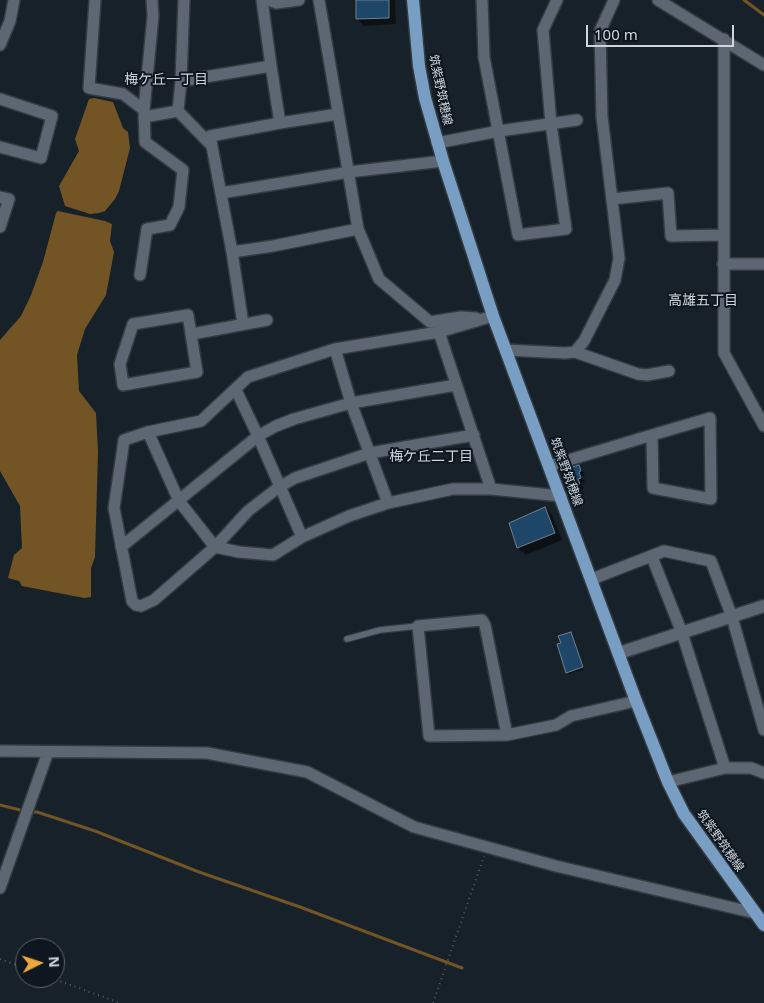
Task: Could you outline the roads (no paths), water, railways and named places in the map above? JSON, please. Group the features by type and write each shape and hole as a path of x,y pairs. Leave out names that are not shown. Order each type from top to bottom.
{"main road":[{"name":"筑紫野筑穂線","path":"413,0 419,66 425,98 489,318 506,350 636,701 668,782 684,814 764,925"}],"street":[{"path":"0,45 10,21 14,0"},
{"path":"94,0 89,88 123,94 144,113 178,111 211,145"},
{"path":"140,275 147,229 170,225 179,207 183,170 145,142 144,113 153,16 152,0"},
{"path":"178,111 184,0"},
{"path":"262,0 280,123"},
{"path":"269,0 276,3 299,0"},
{"path":"319,0 358,229 379,279 430,322 461,318 489,318"},
{"path":"482,0 484,57 518,235 566,229 551,124 543,30 557,0"},
{"path":"575,352 584,342 615,280 619,258 602,117 600,30 614,0"},
{"path":"658,0 764,65"},
{"path":"724,39 724,353 764,426"},
{"path":"181,81 271,66"},
{"path":"0,99 52,116 41,158 0,147"},
{"path":"243,324 232,252 210,136 338,114"},
{"path":"437,143 499,131 577,120"},
{"path":"221,193 349,172 442,161"},
{"path":"612,199 668,194 670,236 723,235"},
{"path":"0,197 9,200 0,227"},
{"path":"232,252 358,229"},
{"path":"723,264 764,264"},
{"path":"188,316 192,334 197,372 123,385 120,364 133,324 188,316"},
{"path":"474,435 370,453 304,474 279,487 248,512 215,547 154,600 141,606 136,605 132,601 114,508 124,440 148,432 201,421 248,377 335,349 439,332 489,318"},
{"path":"192,334 268,320"},
{"path":"439,332 491,489"},
{"path":"335,349 351,403 388,503"},
{"path":"506,350 565,354 575,352 638,374 647,375 669,371"},
{"path":"121,547 258,436 276,426 351,403 456,385"},
{"path":"236,390 302,537"},
{"path":"550,466 652,435 710,418 711,498 653,488 652,435"},
{"path":"148,432 180,500 215,547 273,555 302,537 349,516 388,503 453,489 491,489 561,496"},
{"path":"592,579 664,551 711,561 732,617 764,730"},
{"path":"652,557 682,633 725,768"},
{"path":"619,653 764,606"},
{"path":"508,735 485,625 482,620 418,626 429,736 508,735 556,725 571,716 636,701"},
{"path":"0,751 207,753 307,772 414,827 556,866 755,913"},
{"path":"0,888 48,752"},
{"path":"668,782 725,768 751,768 764,773"}],"lane":[{"path":"347,639 380,630 418,626"}],"waterway":[{"path":"744,0 764,15"},
{"path":"0,805 24,811"},
{"path":"30,812 37,812 95,831 199,872 300,907 462,968"}],"district":[{"name":"梅ケ丘一丁目","path":"166,80"},
{"name":"高雄五丁目","path":"703,301"},
{"name":"梅ケ丘二丁目","path":"431,457"}]}
